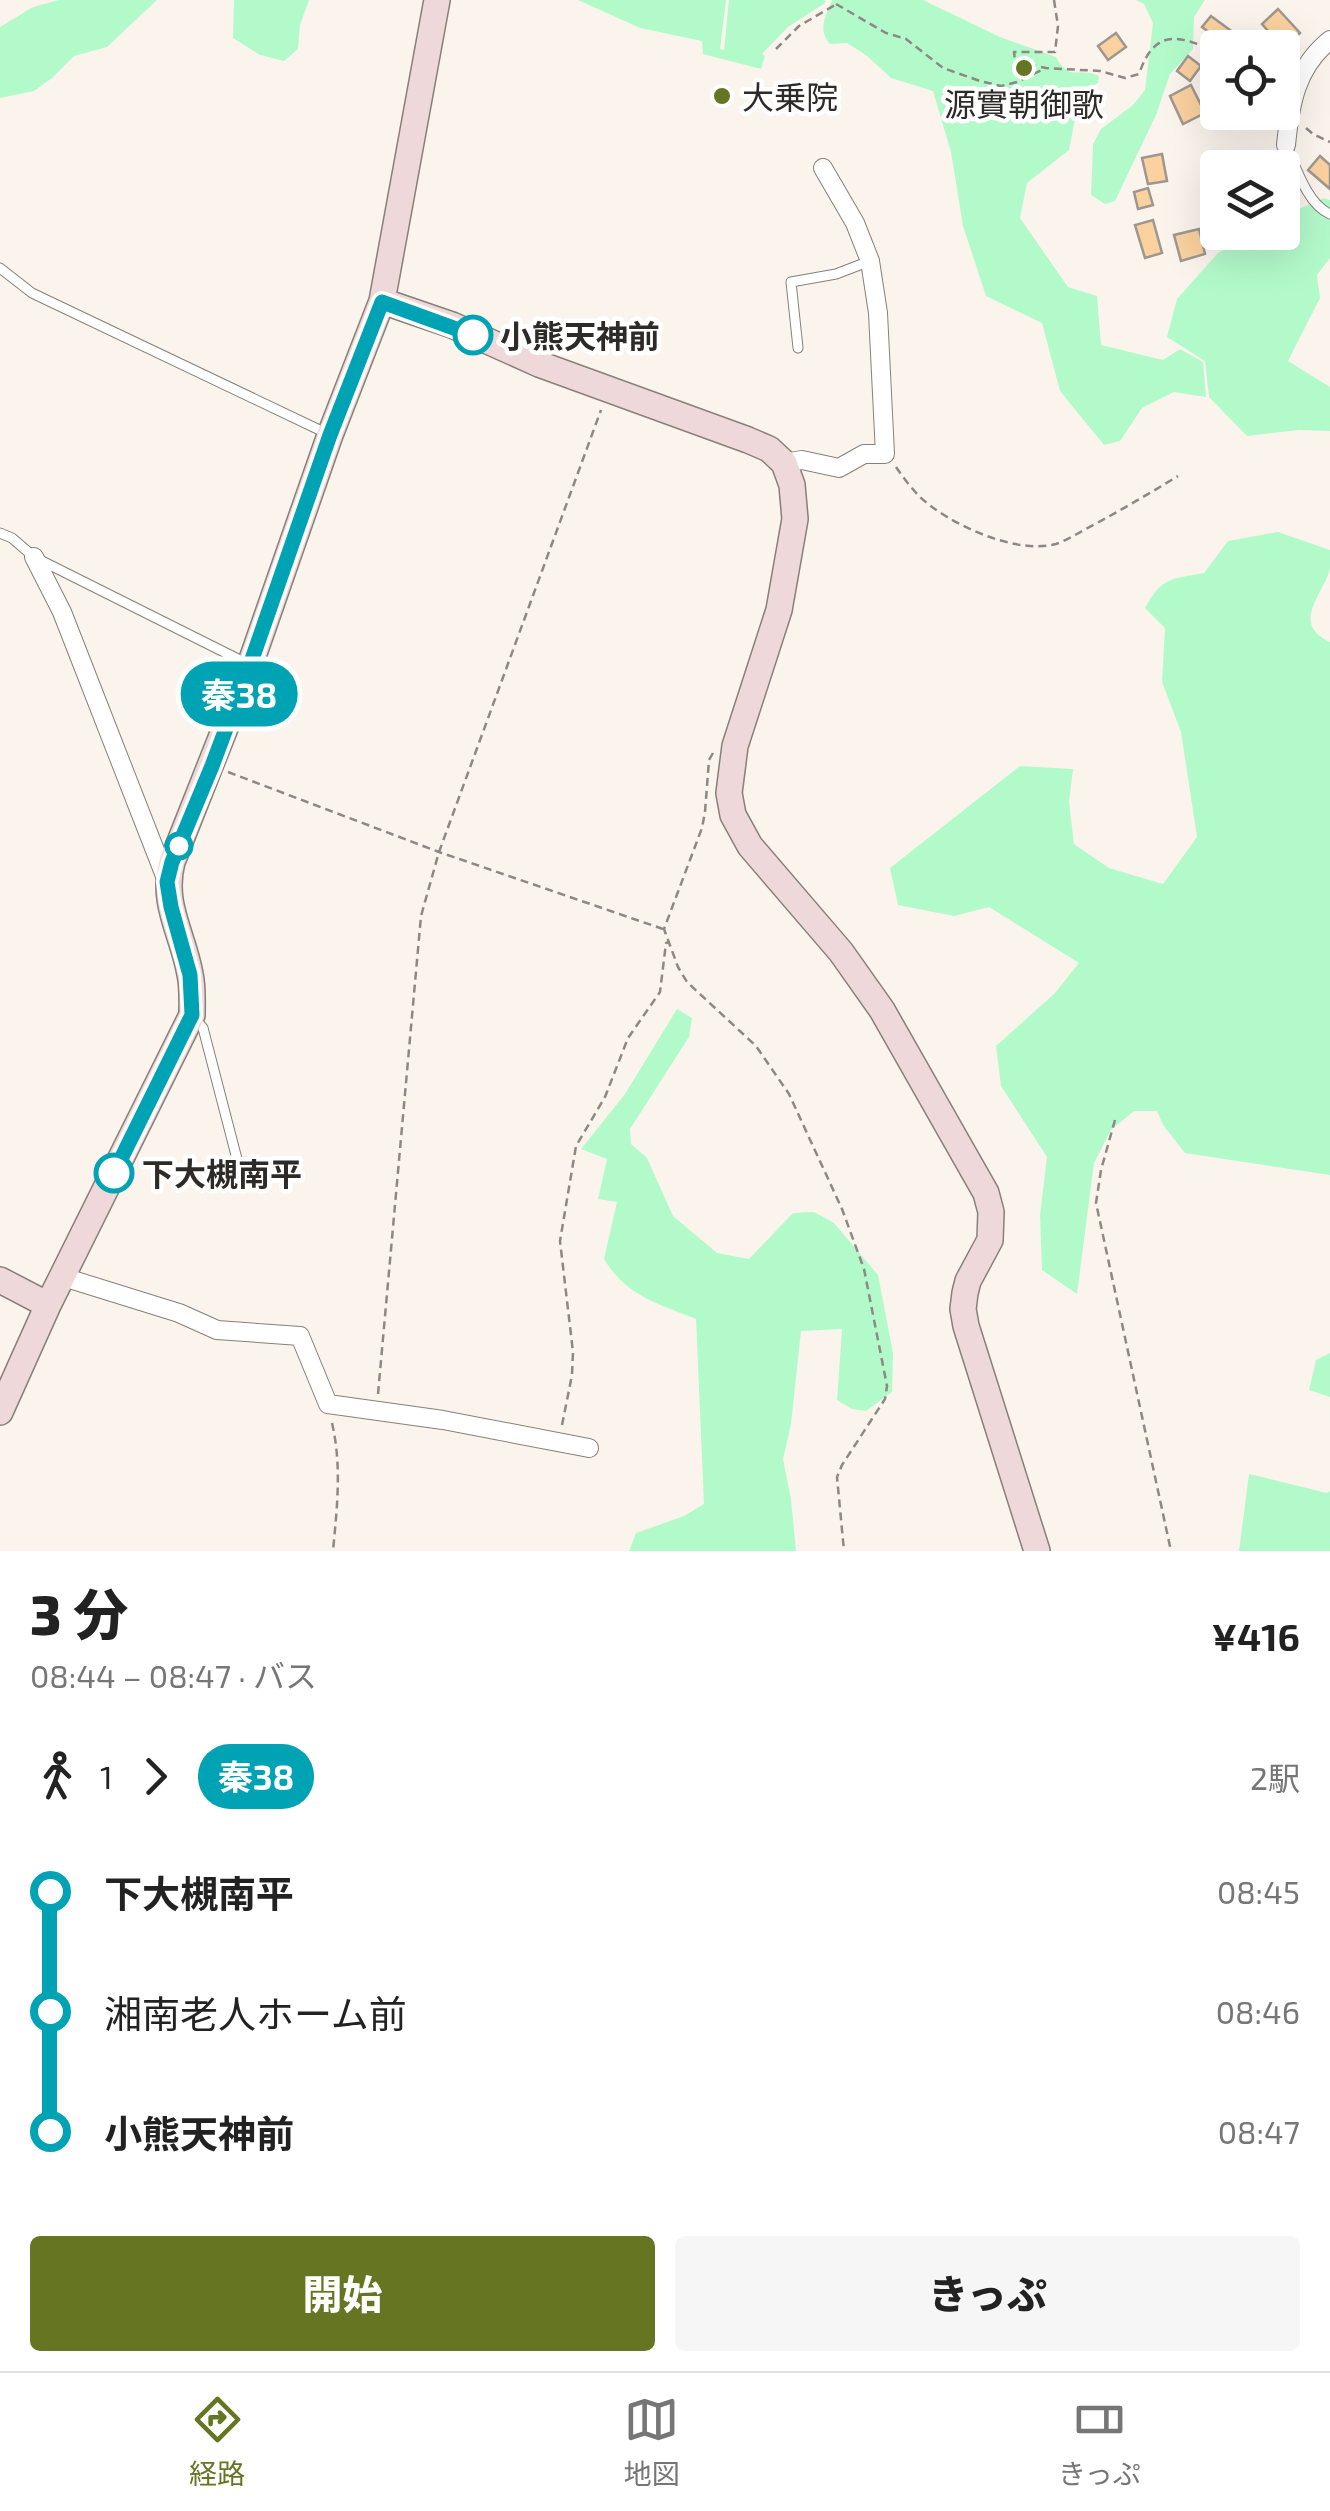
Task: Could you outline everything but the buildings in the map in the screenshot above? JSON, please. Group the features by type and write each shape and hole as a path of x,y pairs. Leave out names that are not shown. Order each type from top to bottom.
{"street":[{"path":"167,882 382,302 437,0"},
{"path":"1300,77 1317,50 1330,40"},
{"path":"1286,145 1288,130"},
{"path":"784,463 802,460 839,468 864,454 885,454 878,313 870,262 855,223 824,168"},
{"path":"382,302 748,440 769,449 784,463 792,485 795,519 779,610 734,752 729,793 733,815 750,846 841,952 882,1010 986,1194 991,1212 990,1240 968,1280 963,1309 1037,1551"},
{"path":"0,1412 48,1305 192,1015 190,975 167,882 62,612 34,557"},
{"path":"62,1277 179,1313 217,1330 300,1336 328,1404 443,1420 589,1448"},
{"path":"0,1280 48,1305"}],"lane":[{"path":"1286,145 1309,193 1323,212 1330,214"},
{"path":"798,348 790,282 836,274 870,262"},
{"path":"0,268 32,293 330,435"},
{"path":"0,533 34,557 250,665"},
{"path":"192,1015 203,1028 244,1186"}],"path":[{"path":"1054,0 1058,26 1055,52 1014,52 1015,62 1100,71 1126,78 1139,74 1152,47 1168,38 1200,45"},
{"path":"776,49 799,26 836,2 847,12 906,38 942,68 980,81 1001,86 1046,68"},
{"path":"1300,123 1330,142"},
{"path":"377,1410 421,916 439,852 608,388"},
{"path":"885,454 918,496 946,517 989,536 1032,545 1058,544 1178,476"},
{"path":"734,752 717,750 709,760 702,828 664,929 688,982 756,1046 789,1094 842,1209 864,1269 887,1386 884,1398 838,1477 844,1551"},
{"path":"212,766 439,852 664,929"},
{"path":"559,1442 573,1352 560,1241 576,1146 605,1097 628,1038 660,992 669,942"},
{"path":"1115,1120 1096,1203 1171,1551"},
{"path":"328,1404 337,1443 339,1482 333,1551"}],"green space":[{"path":"59,0 157,0 107,47 74,56 34,91 0,98 0,27 33,7"},
{"path":"234,0 309,0 300,25 298,49 284,61 260,55 233,38"},
{"path":"578,0 726,0 720,49 724,50 729,0 825,3 788,27 762,54 765,56 761,69 703,54 702,41 640,28"},
{"path":"832,0 923,0 1000,37 1056,57 1070,72 1099,76 1098,83 1080,93 1069,150 1027,183 1020,218 1068,287 1097,296 1101,345 1163,360 1180,349 1203,362 1206,397 1174,392 1142,408 1120,441 1104,445 1060,391 1042,323 986,296 963,226 951,152 933,91 891,78 847,43 830,44 823,28"},
{"path":"1136,0 1205,0 1194,17 1193,49 1170,74 1156,115 1115,201 1105,204 1091,195 1093,144 1101,129 1133,105 1145,90 1153,23 1144,4"},
{"path":"1324,198 1330,200 1330,258 1317,275 1320,298 1288,361 1330,387 1330,431 1247,436 1209,397 1205,361 1167,337 1177,299 1218,253 1300,250 1300,209"},
{"path":"1278,532 1330,550 1330,568 1311,617 1318,634 1330,642 1330,1175 1185,1153 1157,1111 1134,1111 1111,1130 1094,1163 1077,1294 1042,1270 1040,1215 1047,1157 1001,1086 996,1046 1054,994 1079,963 989,907 954,916 898,905 890,868 1020,766 1073,769 1069,802 1074,844 1109,868 1163,884 1197,837 1181,732 1162,682 1165,628 1145,608 1168,581 1204,573 1228,541"},
{"path":"677,1009 692,1018 689,1037 630,1129 631,1144 647,1158 673,1216 717,1253 749,1259 793,1213 814,1212 834,1223 878,1275 893,1353 892,1392 866,1411 852,1409 837,1400 842,1329 801,1331 791,1424 783,1459 796,1551 629,1551 636,1533 684,1516 704,1504 696,1319 633,1290 604,1259 617,1202 598,1199 607,1159 581,1149 625,1094"},
{"path":"1330,1353 1330,1397 1309,1390 1316,1360"},
{"path":"1249,1474 1330,1491 1330,1551 1239,1551"}],"bus line":[{"name":"秦38","path":"114,1173 192,1015 190,975 167,882 172,862 250,665 330,435 382,302 473,335"}],"place":[{"name":"源實朝御歌","path":"1024,68"},
{"name":"大乗院","path":"722,96"},
{"name":"小熊天神前","path":"473,335"},
{"name":"下大槻南平","path":"114,1173"}]}
